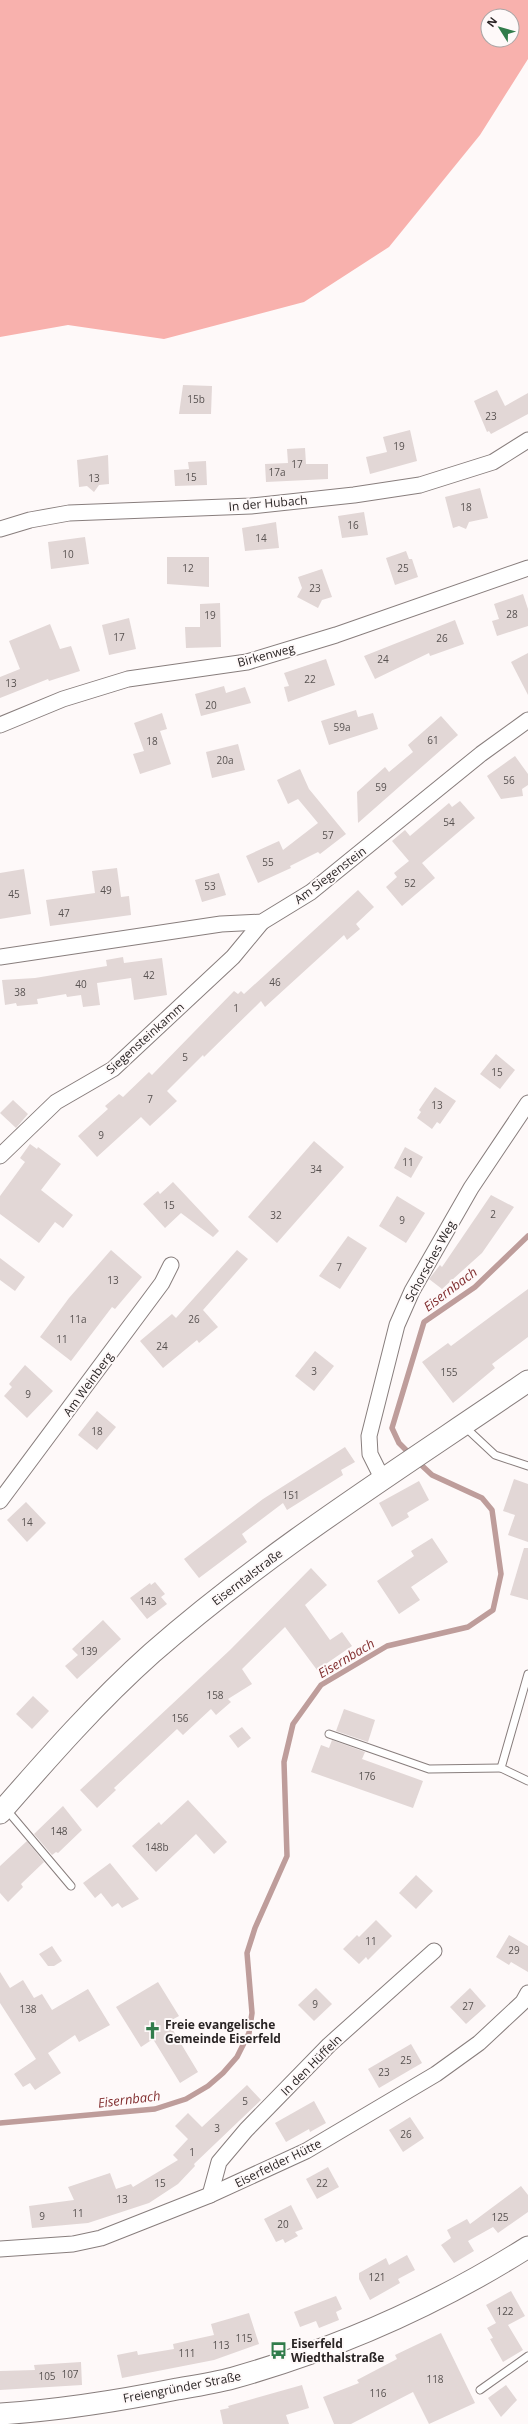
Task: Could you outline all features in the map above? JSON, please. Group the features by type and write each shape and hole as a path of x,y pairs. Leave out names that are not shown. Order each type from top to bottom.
{"main road":[{"name":"Eiserntalstraße","path":"2,1810 79,1726 151,1654 202,1611 382,1480 528,1381"},
{"name":"Freiengründer Straße","path":"0,2414 56,2410 156,2394 232,2378 311,2353 392,2320 473,2280 528,2246"}],"street":[{"name":"In der Hubach","path":"0,529 30,520 69,513 251,506 354,495 420,485 493,462 528,440"},
{"name":"Birkenweg","path":"0,725 63,699 128,679 254,660 336,635 528,568"},
{"name":"Am Siegenstein","path":"0,957 221,924 262,922 311,892 481,754 528,720"},
{"name":"Siegensteinkamm","path":"0,1156 56,1102 113,1069 233,956 262,922"},
{"name":"Schorsches Weg","path":"382,1480 370,1454 369,1436 397,1325 412,1291 471,1188 528,1103"},
{"name":"Am Weinberg","path":"0,1501 162,1283 171,1264"},
{"name":"In den Hüffeln","path":"210,2195 219,2162 246,2130 329,2045 434,1951"},
{"name":"Eiserfelder Hütte","path":"0,2249 73,2244 102,2238 210,2195 306,2151 436,2074 479,2043 526,2000"}],"lane":[{"path":"463,1425 495,1455 528,1466"},
{"path":"501,1768 528,1674"},
{"path":"329,1734 429,1769 501,1768 528,1780"},
{"path":"2,1810 71,1886"},
{"path":"480,2390 528,2356"}],"shaded area":[{"path":"0,0 528,0 528,59 480,135 389,247 304,302 164,339 68,325 0,337"}],"building":[{"path":"183,385 212,386 211,414 179,414"},
{"path":"497,390 505,406 528,393 528,414 491,434 489,431 487,432 474,401"},
{"path":"410,430 417,461 370,474 366,457 387,452 383,437"},
{"path":"305,448 306,464 328,464 328,479 266,482 265,464 288,463 287,449"},
{"path":"108,455 109,484 99,485 94,492 87,486 79,487 77,460"},
{"path":"206,461 207,485 175,486 174,470 189,469 188,462"},
{"path":"480,488 488,518 469,522 466,529 459,526 453,528 445,497"},
{"path":"364,512 368,535 342,538 338,516"},
{"path":"276,522 279,548 245,551 242,528"},
{"path":"85,537 89,564 51,569 48,542"},
{"path":"406,551 409,559 412,559 418,577 395,585 386,558"},
{"path":"167,557 209,557 209,587 167,584"},
{"path":"322,569 332,597 322,600 318,608 297,597 302,588 298,577"},
{"path":"523,594 528,609 528,626 497,636 492,621 499,619 494,604"},
{"path":"220,603 221,647 186,648 185,627 200,627 200,604"},
{"path":"129,618 136,649 109,655 102,625"},
{"path":"455,620 464,644 430,656 429,653 375,679 364,656"},
{"path":"50,624 60,649 71,646 80,671 49,681 48,679 0,698 0,677 20,669 9,641"},
{"path":"528,653 528,695 511,662"},
{"path":"326,659 335,685 288,702 284,687 289,686 284,673"},
{"path":"224,686 226,693 245,687 251,703 201,716 195,694"},
{"path":"356,710 358,717 373,713 378,729 329,745 321,721"},
{"path":"162,713 167,729 160,731 171,764 140,774 133,754 144,751 134,723"},
{"path":"441,716 458,735 358,823 357,792 385,767 389,772 413,752 408,745"},
{"path":"238,744 245,770 212,778 206,752"},
{"path":"515,756 528,774 528,785 522,789 523,796 501,799 487,776"},
{"path":"300,769 309,789 346,834 320,854 318,852 290,866 291,868 258,883 246,856 279,841 283,850 318,823 298,799 288,804 277,780"},
{"path":"460,801 475,818 422,863 435,878 402,906 386,887 397,877 394,873 409,861 392,841 405,830 410,836 449,803 452,807"},
{"path":"117,868 121,897 129,896 131,915 50,926 46,900 95,893 92,871"},
{"path":"24,869 31,914 0,919 0,873"},
{"path":"219,873 226,895 202,902 195,880"},
{"path":"358,890 374,907 356,924 360,929 347,940 344,935 265,1007 261,1001 204,1057 203,1055 167,1091 177,1101 150,1126 141,1117 97,1157 78,1136 108,1109 105,1106 119,1094 123,1097 149,1072 152,1075 234,991 238,994 241,991 244,994"},
{"path":"123,957 124,963 162,958 167,995 134,1000 131,978 97,983 100,1005 83,1007 81,995 67,997 66,994 37,999 38,1004 17,1006 16,1003 5,1005 2,980 35,978 107,966 106,960"},
{"path":"496,1054 515,1070 500,1089 480,1074"},
{"path":"435,1087 456,1101 440,1124 437,1122 432,1129 417,1118 421,1112 419,1110"},
{"path":"13,1100 28,1114 16,1128 0,1113"},
{"path":"314,1141 344,1167 277,1243 248,1217"},
{"path":"30,1144 37,1149 38,1147 61,1164 41,1190 73,1215 63,1228 55,1222 39,1243 0,1214 0,1196 25,1162 20,1158"},
{"path":"405,1147 423,1157 411,1178 394,1168"},
{"path":"173,1182 219,1231 213,1237 181,1213 165,1228 143,1204 158,1191 160,1194"},
{"path":"491,1195 514,1207 482,1253 442,1289 429,1279 440,1265 442,1267"},
{"path":"397,1196 425,1213 406,1243 379,1226"},
{"path":"348,1236 367,1248 340,1289 319,1276"},
{"path":"111,1250 142,1277 115,1309 112,1307 71,1361 40,1337 69,1298"},
{"path":"237,1250 248,1259 203,1310 218,1327 199,1343 197,1340 163,1368 140,1341 172,1314 176,1318"},
{"path":"0,1258 25,1277 15,1291 0,1280"},
{"path":"528,1289 528,1337 492,1364 495,1368 453,1403 422,1362 448,1343 451,1346"},
{"path":"315,1351 334,1366 314,1391 295,1376"},
{"path":"25,1365 53,1391 27,1418 4,1396 12,1387 9,1384"},
{"path":"97,1411 116,1427 97,1450 78,1435"},
{"path":"345,1447 355,1462 341,1470 343,1475 287,1510 283,1503 242,1534 247,1542 199,1578 184,1559 263,1499"},
{"path":"514,1479 528,1484 528,1542 508,1535 515,1515 503,1511"},
{"path":"419,1481 429,1500 407,1513 409,1517 392,1527 379,1503"},
{"path":"26,1502 46,1523 27,1542 7,1520"},
{"path":"432,1538 448,1562 411,1587 420,1600 399,1614 377,1581 414,1556 411,1551"},
{"path":"524,1548 528,1548 528,1600 510,1595"},
{"path":"311,1568 327,1585 305,1605 330,1640 342,1632 352,1646 317,1670 285,1627 242,1669 252,1684 228,1699 231,1702 216,1715 211,1709 183,1735 177,1729 114,1788 116,1790 97,1808 80,1790 230,1650"},
{"path":"155,1582 165,1594 161,1597 167,1604 147,1619 130,1598 150,1583 151,1585"},
{"path":"103,1620 121,1639 77,1679 65,1666 78,1655 72,1649"},
{"path":"33,1696 49,1711 32,1729 16,1714"},
{"path":"344,1709 375,1720 368,1742 336,1731"},
{"path":"242,1727 251,1738 238,1748 229,1736"},
{"path":"332,1740 365,1752 362,1759 423,1781 413,1808 311,1772 321,1745 329,1748"},
{"path":"188,1800 227,1842 214,1854 196,1834 156,1872 132,1846 159,1822 161,1825"},
{"path":"63,1806 82,1830 58,1853 56,1852 52,1855 34,1834"},
{"path":"27,1841 44,1862 21,1884 23,1887 8,1902 0,1893 0,1866"},
{"path":"110,1863 139,1899 122,1908 118,1903 112,1907 101,1893 95,1898 83,1883"},
{"path":"416,1875 433,1891 416,1909 399,1893"},
{"path":"376,1920 392,1936 368,1960 366,1957 359,1964 343,1949 357,1935 359,1937"},
{"path":"509,1935 528,1946 528,1972 511,1962 509,1965 496,1957"},
{"path":"52,1946 62,1961 54,1966 48,1966 39,1954"},
{"path":"0,1972 10,1988 23,1980 34,1998 42,1994 52,2010 88,1989 110,2025 79,2042 75,2035 48,2053 61,2073 35,2090 30,2083 23,2087 14,2074 36,2059 0,2003"},
{"name":"Freie evangelische Gemeinde Eiserfeld","path":"158,1982 179,2016 168,2022 198,2072 180,2083 153,2039 141,2047 116,2007"},
{"path":"316,1988 332,2004 314,2021 298,2005"},
{"path":"470,1988 486,2006 466,2024 450,2007"},
{"path":"411,2044 422,2063 379,2088 368,2069"},
{"path":"247,2085 261,2100 194,2164 195,2166 178,2184 149,2203 88,2223 32,2228 29,2206 74,2200 68,2187 110,2173 116,2189 131,2184 133,2187 178,2160 173,2155 188,2139 175,2126 188,2113 202,2127"},
{"path":"314,2101 326,2123 310,2132 309,2129 286,2142 275,2123"},
{"path":"410,2117 424,2138 403,2152 389,2130"},
{"path":"328,2167 339,2187 317,2199 306,2179"},
{"path":"521,2186 528,2195 528,2212 498,2233 493,2227 468,2241 474,2251 454,2263 441,2245 451,2238 447,2230 467,2219 470,2224"},
{"path":"291,2205 303,2229 295,2232 298,2236 285,2243 283,2239 276,2242 264,2219"},
{"path":"407,2255 415,2270 398,2279 400,2283 370,2300 359,2279 359,2273 386,2258 389,2265"},
{"path":"511,2291 525,2316 508,2325 523,2350 503,2362 490,2339 493,2338 487,2328 496,2323 486,2305"},
{"path":"336,2296 342,2309 336,2312 339,2320 319,2328 316,2321 300,2327 294,2312"},
{"path":"249,2313 259,2344 214,2360 122,2378 117,2355 137,2351 138,2355 174,2349 173,2344 214,2335 211,2324"},
{"path":"441,2333 475,2403 429,2424 413,2392 351,2424 334,2424 323,2397 359,2383 357,2380 397,2359 395,2355"},
{"path":"81,2362 82,2385 0,2390 0,2371 35,2370 34,2365"},
{"path":"302,2385 309,2408 286,2415 289,2424 223,2424 220,2410 229,2408 228,2406"},
{"path":"506,2385 517,2400 501,2417 488,2398"}],"waterway":[{"name":"Eisernbach","path":"411,1455 399,1443 392,1428 424,1322 475,1287 528,1236"},
{"name":"Eisernbach","path":"0,2123 155,2109 186,2099 208,2086 223,2073 237,2057 249,2033 252,2013 247,1953 255,1928 287,1856 284,1762 293,1724 321,1685 387,1646 468,1627 493,1610 501,1574 492,1510 482,1498 432,1475 417,1461"}],"place":[{"name":"Freie evangelische Gemeinde Eiserfeld","path":"152,2031"},
{"name":"Eiserfeld Wiedthalstraße","path":"278,2350"}]}
